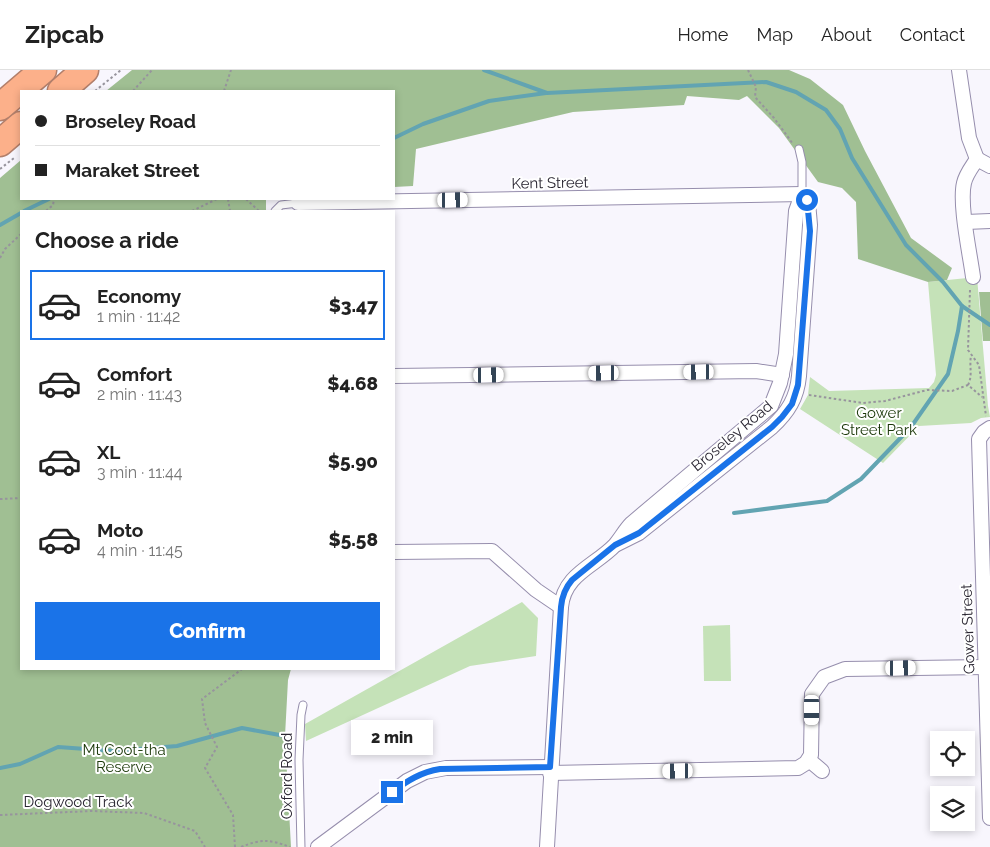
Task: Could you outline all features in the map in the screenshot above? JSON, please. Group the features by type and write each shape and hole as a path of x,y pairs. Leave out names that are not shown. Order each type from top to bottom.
{"highway":[{"path":"0,106 43,70"},
{"path":"62,90 86,70"},
{"path":"7,150 20,127"}],"street":[{"path":"959,70 969,138 977,159 990,166"},
{"path":"973,277 963,205 963,186 977,159"},
{"name":"Kent Street","path":"298,203 802,194"},
{"name":"Broseley Road","path":"547,847 550,770 562,596 569,584 615,545 632,523 768,410 775,398 786,354 796,211 802,194 806,198 809,207 810,231 799,376 796,394 789,408 772,427 639,533 615,545"},
{"path":"966,222 990,221"},
{"path":"395,376 756,371 782,375"},
{"name":"Gower Street","path":"988,423 979,439 990,818"},
{"path":"395,552 492,551 536,590 561,607"},
{"path":"318,847 407,781 425,772 446,768 550,770 789,769 801,767 808,760 812,747 812,694 824,677 845,670 986,667"},
{"path":"808,760 822,771"}],"lane":[{"name":"Broseley Road","path":"800,152 802,194"},
{"path":"276,210 282,205 298,203"},
{"name":"Oxford Road","path":"301,847 299,760 303,705"}],"path":[{"path":"96,90 121,70"},
{"path":"133,90 152,70"},
{"path":"224,90 231,70"},
{"path":"749,71 756,87 755,97 800,152"},
{"path":"0,169 7,150"},
{"path":"47,210 53,205 54,200"},
{"path":"194,210 215,200"},
{"path":"247,200 258,210"},
{"path":"0,258 5,249 20,235"},
{"path":"970,304 968,350 979,365 982,397 988,423"},
{"path":"796,394 863,403 886,401 927,390 952,391 968,385 971,380 970,362 972,355"},
{"path":"968,385 982,397"},
{"path":"0,499 20,498"},
{"path":"235,847 233,815 205,768 217,747 205,723 202,699 241,670"},
{"name":"Dogwood Track","path":"0,815 92,812 144,813 195,831 205,847"},
{"path":"241,847 266,840 272,840 290,847"}],"green space":[{"path":"132,70 789,70 810,79 843,105 911,238 952,268 947,280 928,282 858,259 856,202 842,188 818,182 779,128 747,96 739,100 687,96 684,105 573,112 416,149 413,186 395,187 395,90 107,90"},
{"name":"Mt Coot-tha Reserve","path":"20,161 20,200 266,200 266,210 20,210 20,670 291,670 288,680 285,736 291,847 0,847 0,178"},
{"name":"Gower Street Park","path":"977,277 990,417 981,418 971,423 919,426 883,463 800,409 808,395 810,377 829,391 929,388 934,382 936,375 928,282"},
{"path":"979,292 990,292 990,341 983,341"},
{"path":"522,602 538,618 536,656 470,666 306,741 305,724"},
{"path":"730,625 731,681 704,681 703,626"}],"waterway":[{"path":"484,70 547,93 766,82 796,92 826,110 840,129 852,158 906,245 943,282 962,306 990,325"},
{"path":"395,138 423,124 489,101 546,93"},
{"path":"26,210 47,200"},
{"path":"0,225 20,214"},
{"path":"734,513 827,501 861,479 911,427 948,374 962,306"},
{"path":"0,768 20,764 58,747 114,751 177,746 242,728 285,736"}],"route":[{"path":"392,792 407,781 425,772 446,768 550,767 562,596 567,587 572,580 615,545 639,533 772,427 794,400 799,376 810,231 807,200"}]}
